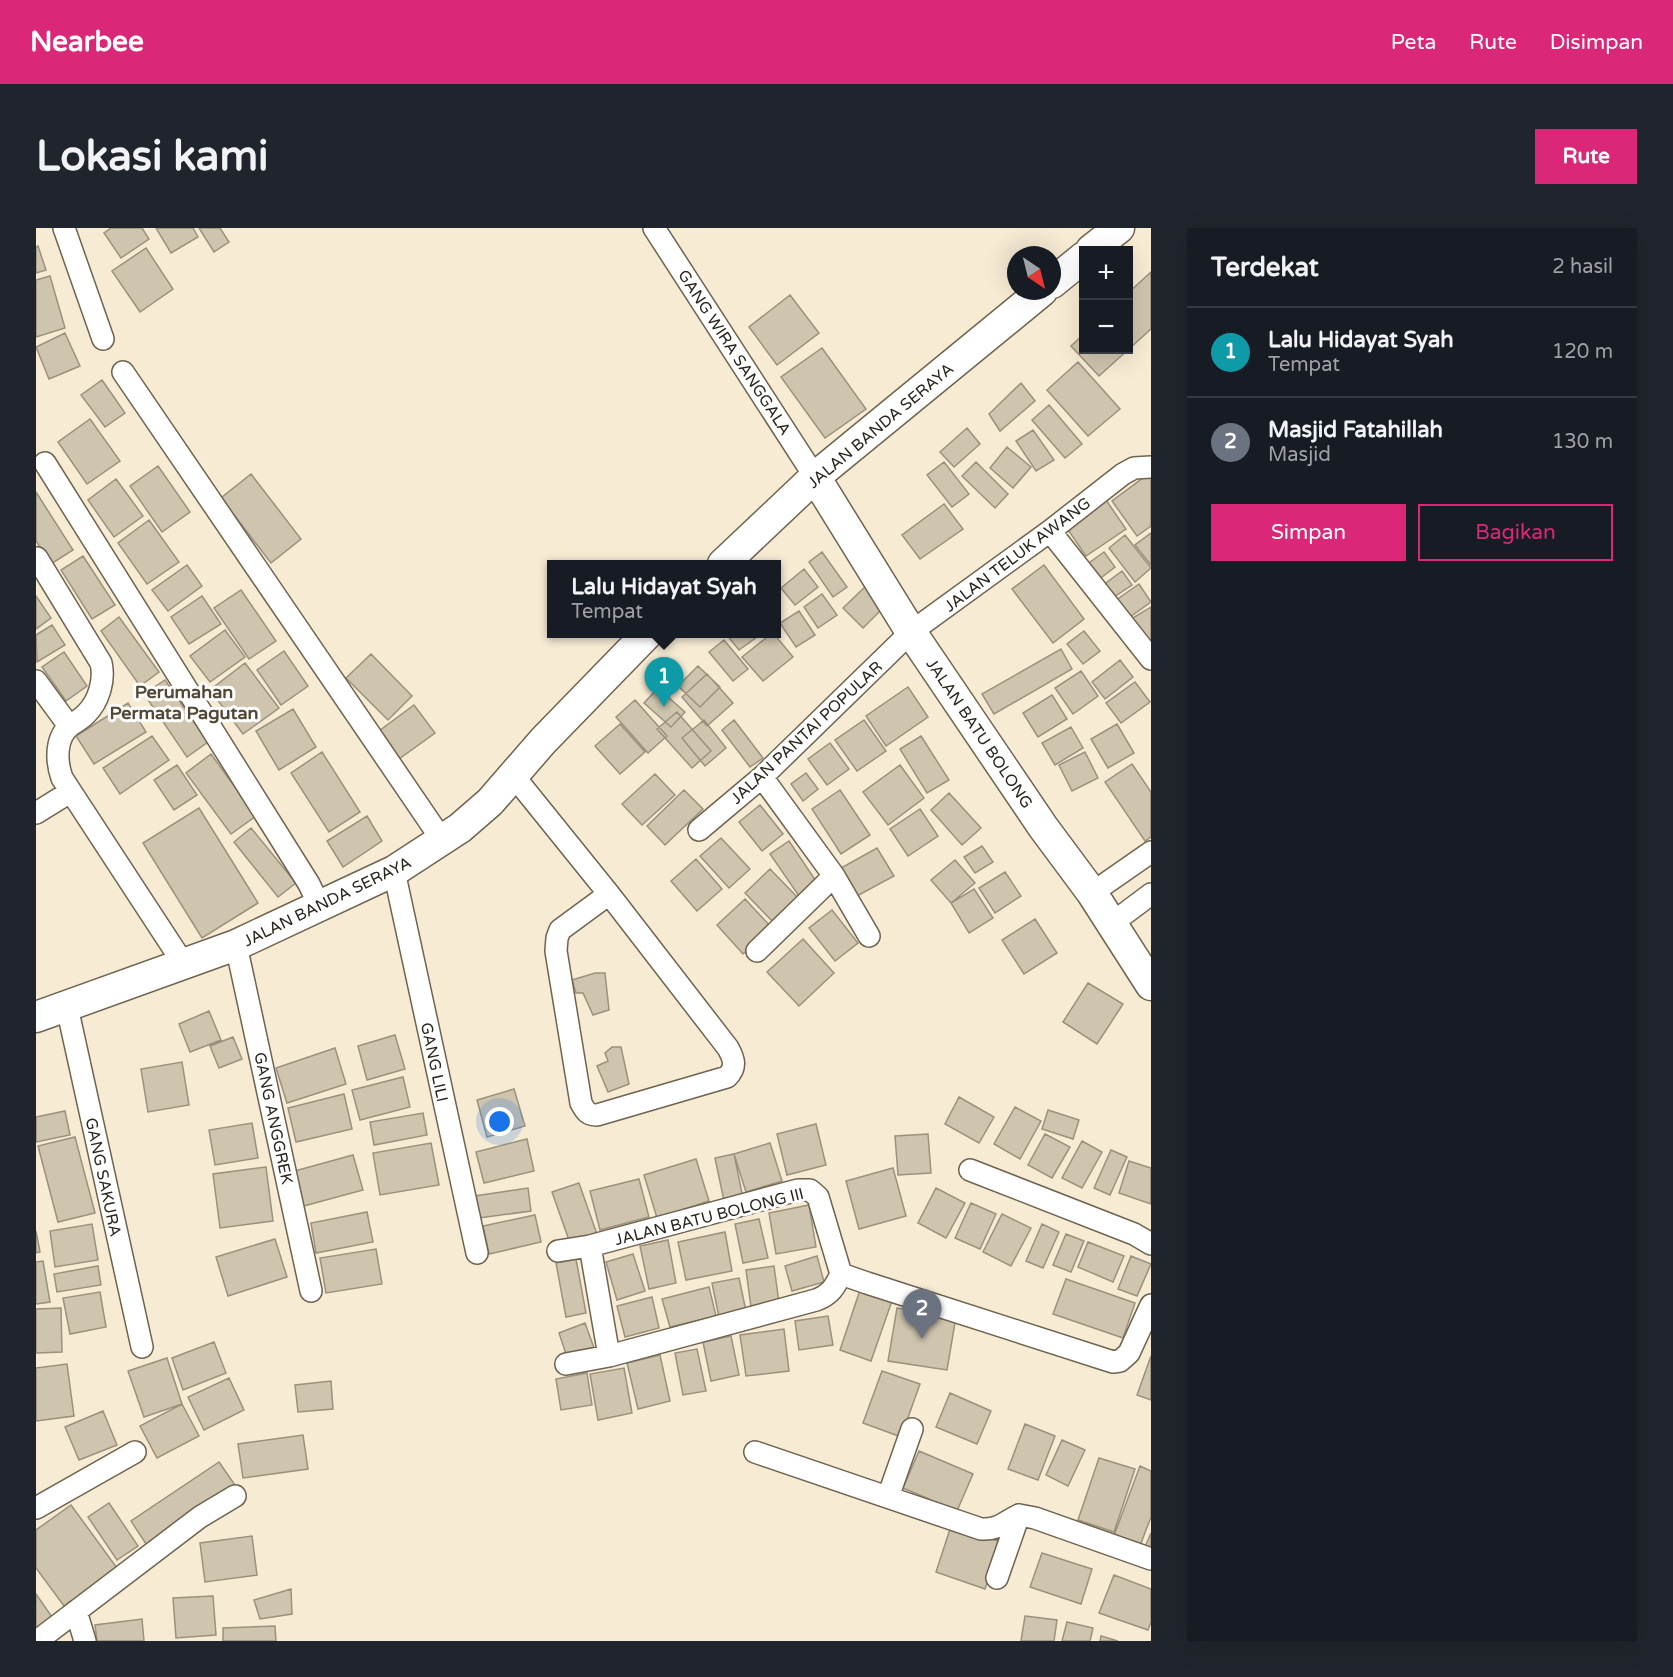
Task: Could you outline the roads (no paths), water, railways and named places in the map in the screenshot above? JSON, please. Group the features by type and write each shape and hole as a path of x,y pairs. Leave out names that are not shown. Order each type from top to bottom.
{"street":[{"path":"64,228 103,339"},
{"name":"GANG WIRA SANGGALA","path":"654,228 815,477"},
{"path":"1096,246 1119,228"},
{"path":"1061,275 1079,260"},
{"name":"JALAN BANDA SERAYA","path":"727,560 815,477 1031,300"},
{"path":"123,372 442,840"},
{"path":"45,463 309,884 320,907"},
{"name":"JALAN TELUK AWANG","path":"911,632 1050,531 1123,474 1138,467 1151,467"},
{"name":"JALAN BATU BOLONG","path":"815,477 911,632 1043,827 1092,893 1151,985"},
{"path":"1050,531 1151,659"},
{"path":"37,558 101,663 104,674 98,695 90,710 84,717 69,726 61,739 57,755 59,770 70,792 183,963"},
{"name":"JALAN PANTAI POPULAR","path":"699,830 762,777 911,632"},
{"name":"JALAN BANDA SERAYA","path":"36,1017 236,945 394,871 460,828 490,802 642,638"},
{"path":"36,681 69,726"},
{"path":"513,775 609,894 728,1048 734,1059 733,1071 727,1077 591,1115 581,1103 556,951 557,938 560,930 609,894"},
{"path":"762,777 834,876 869,936"},
{"path":"36,813 70,792"},
{"path":"1092,893 1151,852"},
{"name":"GANG LILI","path":"394,871 477,1253"},
{"path":"757,951 834,876"},
{"path":"1111,924 1151,894"},
{"name":"GANG ANGGREK","path":"236,945 312,1291"},
{"name":"GANG SAKURA","path":"67,1007 142,1347"},
{"path":"970,1170 1134,1234 1151,1244"},
{"name":"JALAN BATU BOLONG III","path":"558,1251 590,1246 798,1190 810,1190 818,1197 841,1274"},
{"path":"590,1246 609,1356"},
{"path":"566,1364 609,1356 816,1300 830,1293 841,1274 1113,1362 1120,1361 1129,1353 1151,1305"},
{"path":"888,1497 912,1429"},
{"path":"36,1508 135,1452"},
{"path":"755,1452 981,1529 992,1530 1019,1515 1035,1518 1151,1559"},
{"path":"37,1641 200,1517 235,1496"},
{"path":"997,1578 1019,1515"},
{"path":"76,1611 85,1641"}],"place":[{"name":"Lalu Hidayat Syah","path":"664,707"},
{"name":"Masjid Fatahillah","path":"922,1339"}],"district":[{"name":"Perumahan Permata Pagutan","path":"184,702"}]}
